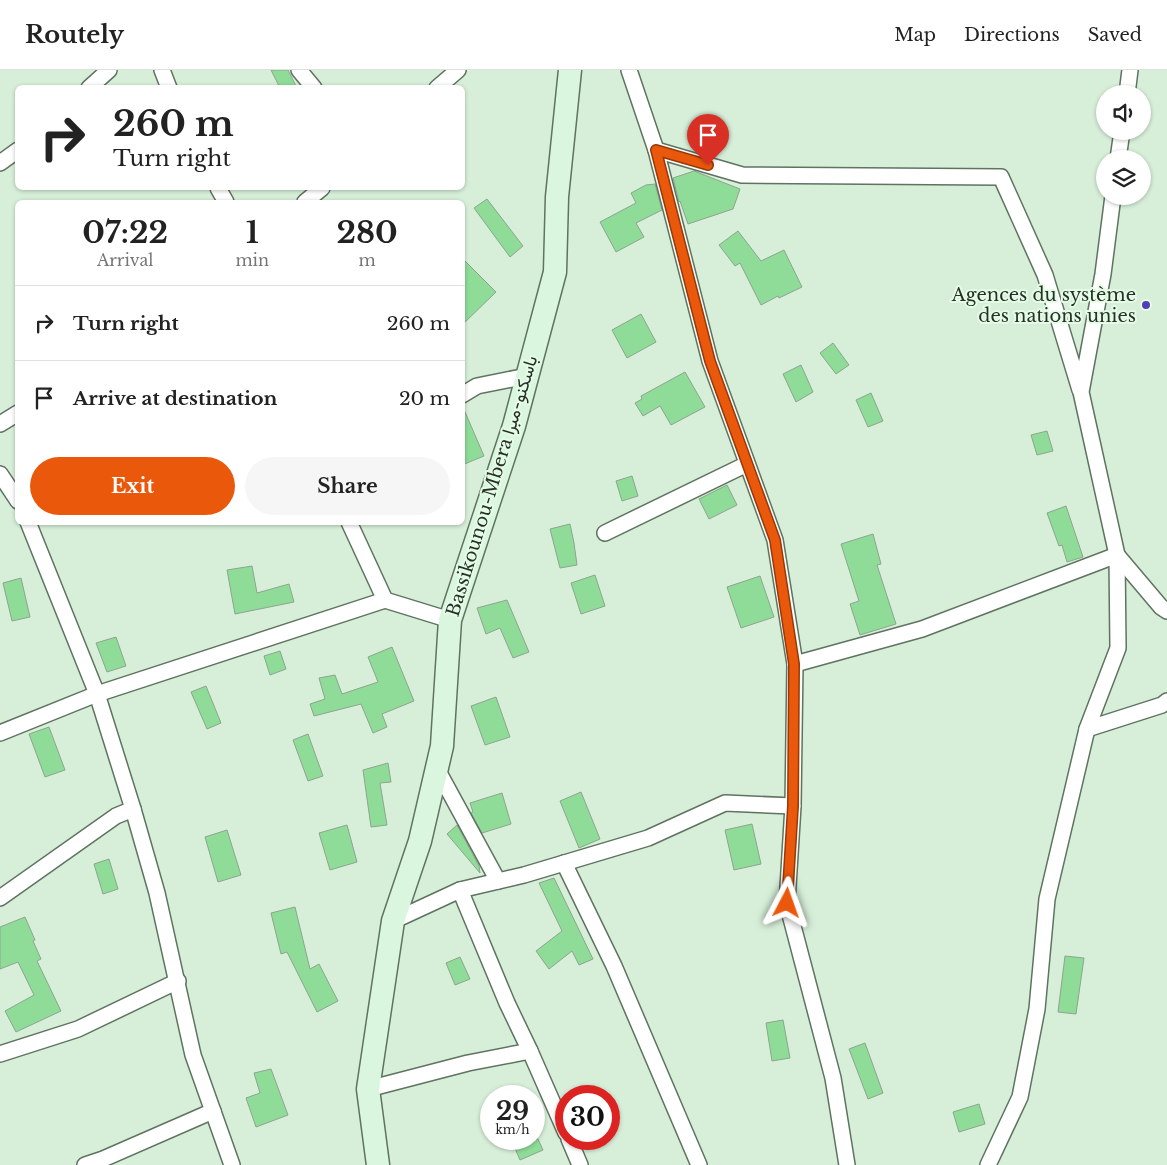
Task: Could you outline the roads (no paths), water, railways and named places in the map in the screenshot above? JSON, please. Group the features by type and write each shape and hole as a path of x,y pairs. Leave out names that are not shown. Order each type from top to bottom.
{"street":[{"path":"92,85 109,70"},
{"path":"162,70 168,85"},
{"path":"299,70 312,85"},
{"path":"440,85 458,70"},
{"name":"Bassikounou-Mbera باسكنو-مبرا","path":"378,1165 368,1089 393,921 420,841 442,746 450,620 514,426 554,272 557,197 570,70"},
{"path":"629,70 656,150 710,361 775,540 794,664 793,806 787,903 833,1078 847,1165"},
{"path":"1128,85 1130,70"},
{"path":"656,150 742,175 1001,176 1045,275 1081,392 1117,555 1118,648 1087,729 1046,899 1037,1009 1020,1097 988,1165"},
{"path":"0,163 15,152"},
{"path":"307,200 320,190"},
{"path":"1081,392 1103,274 1112,205"},
{"path":"465,393 477,386 527,376"},
{"path":"0,424 15,415"},
{"path":"605,533 747,464"},
{"path":"0,474 15,496"},
{"path":"29,525 97,694 157,893 193,1055 232,1165"},
{"path":"350,525 385,600"},
{"path":"1117,555 1161,607 1167,611"},
{"path":"794,664 922,629 1117,555"},
{"path":"0,733 97,694 385,600 450,620"},
{"path":"1087,729 1162,705 1167,700"},
{"path":"437,769 498,882"},
{"path":"393,921 460,890 498,882 648,838 725,804 793,806"},
{"path":"0,898 116,816 133,809"},
{"path":"564,863 614,966 699,1165"},
{"path":"460,890 507,1003 555,1108"},
{"path":"0,1054 78,1028 178,981"},
{"path":"368,1089 468,1063 530,1051"},
{"path":"85,1165 213,1111"},
{"path":"574,1150 580,1165"}],"place":[{"name":"Agences du système des nations unies","path":"1146,305"}]}
